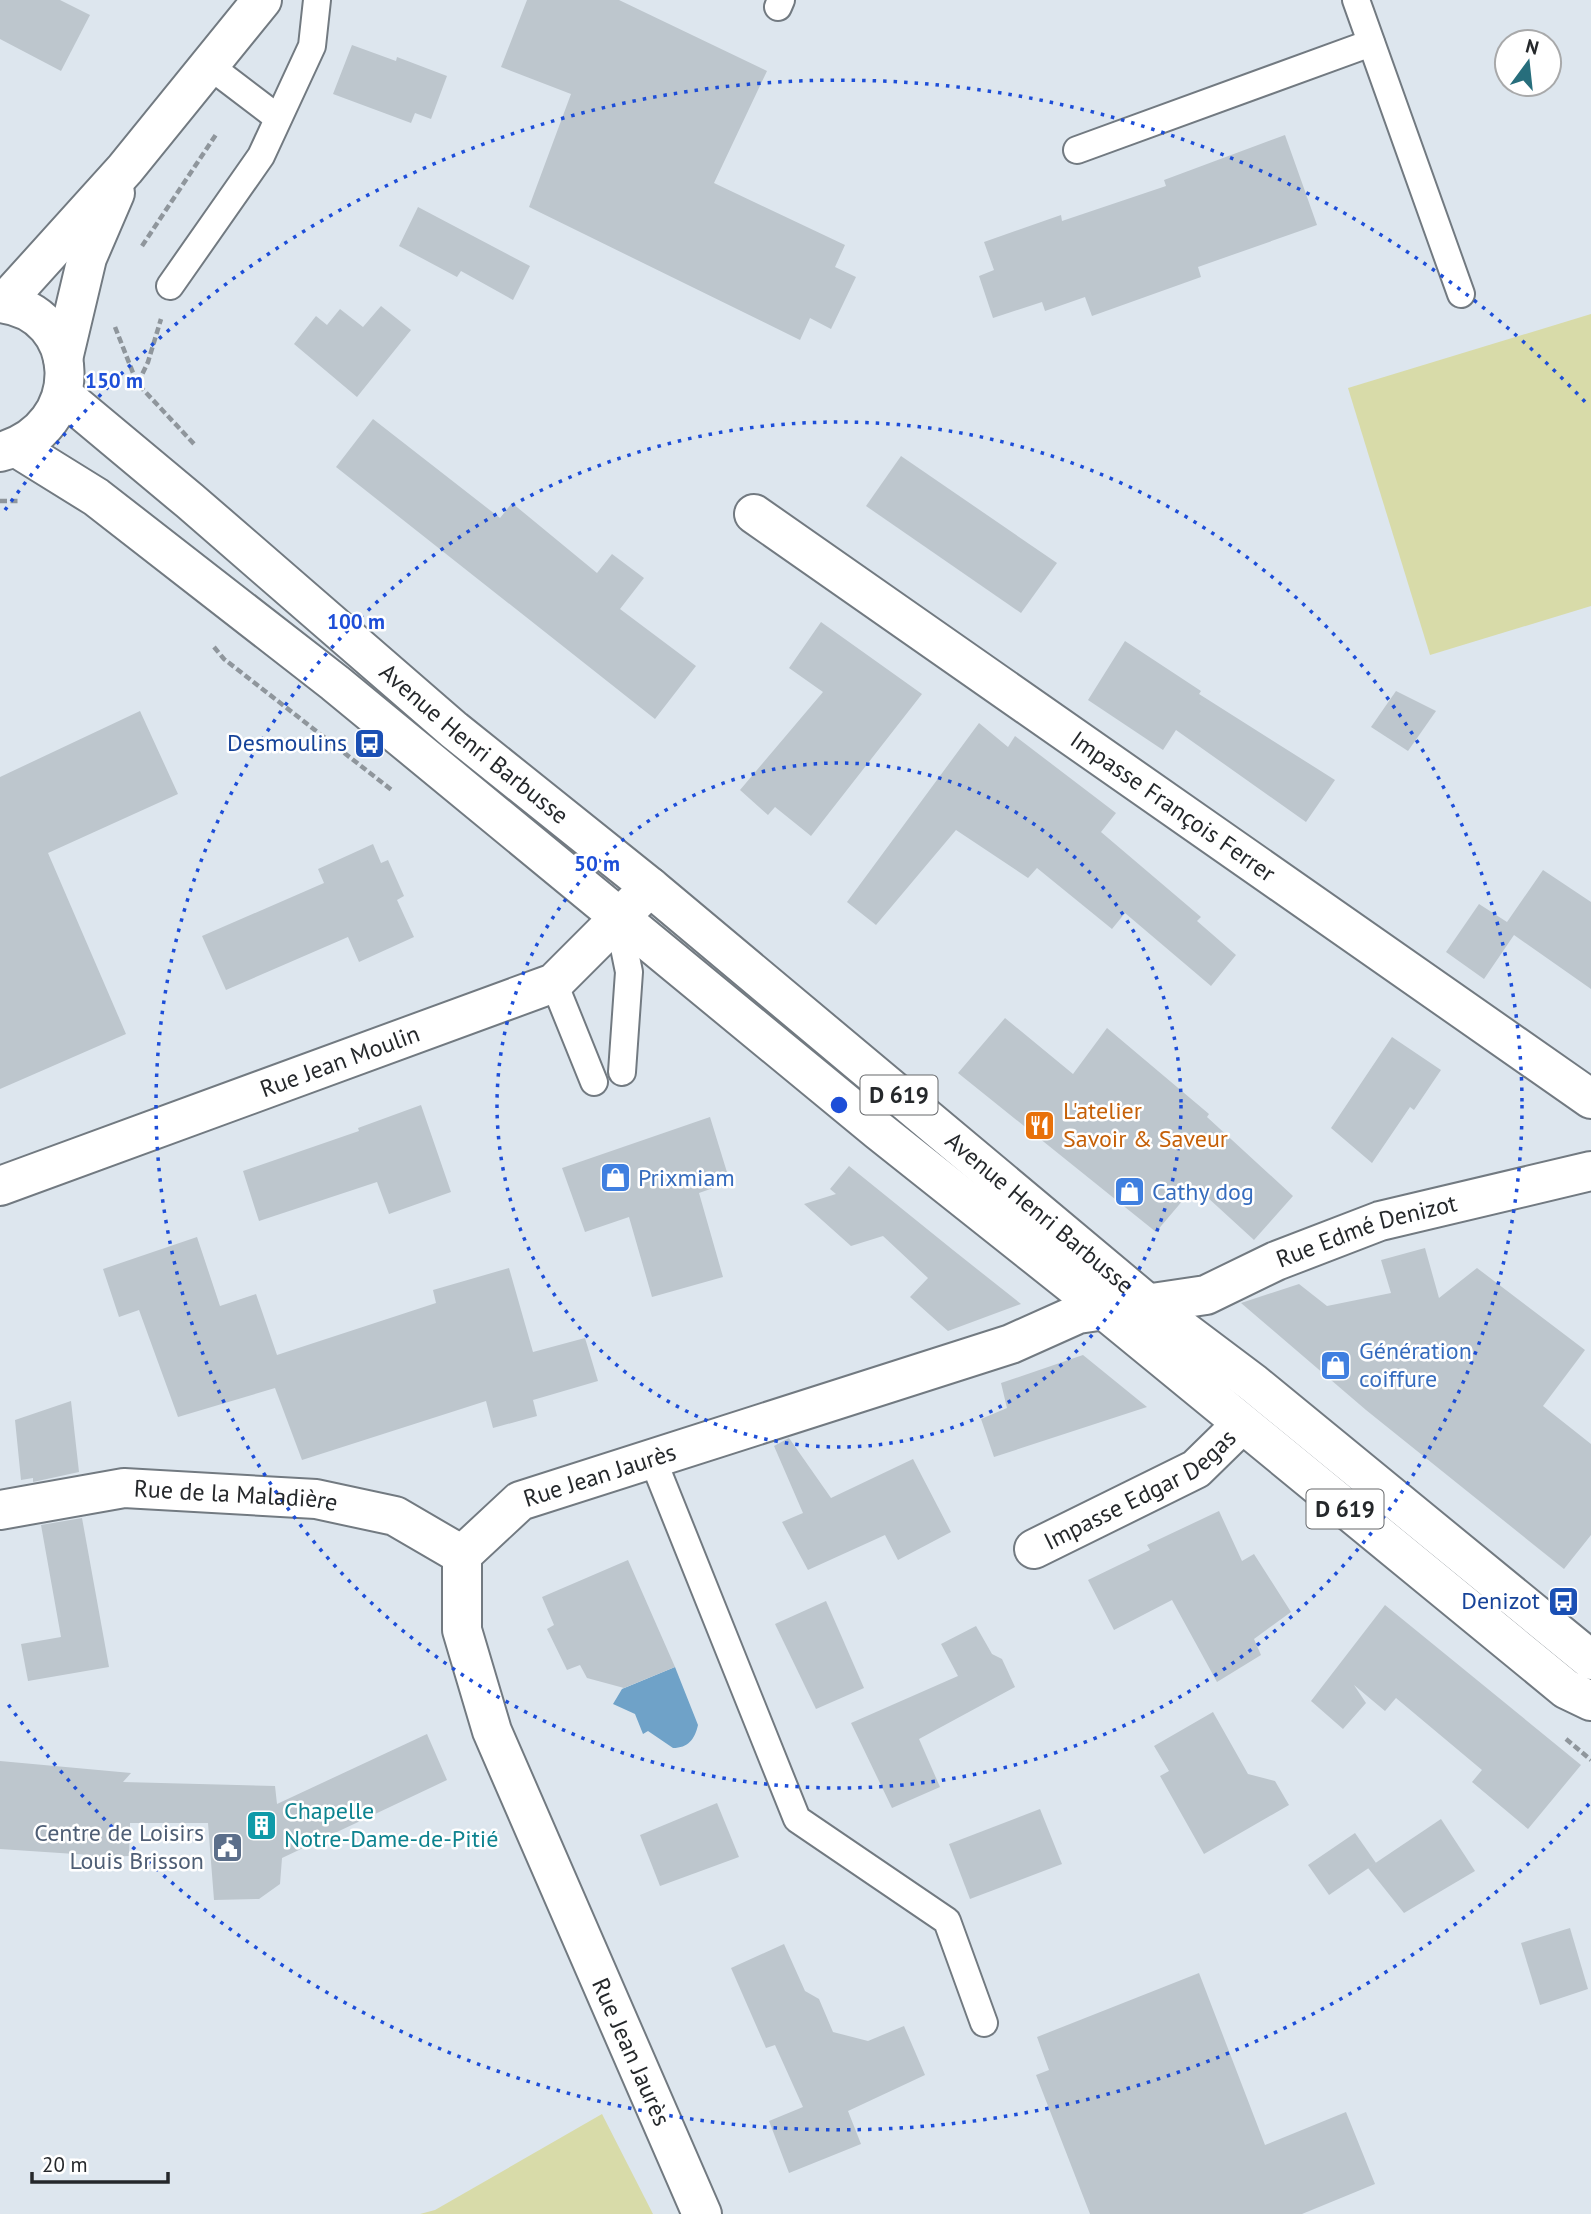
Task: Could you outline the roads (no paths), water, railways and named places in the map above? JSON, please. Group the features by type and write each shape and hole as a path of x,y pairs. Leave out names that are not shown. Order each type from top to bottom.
{"street":[{"path":"63,377 55,338 42,323 24,310 2,303 125,169 211,67 262,0"},
{"path":"8,450 38,435 54,417 87,258 125,169"},
{"name":"Avenue Henri Barbusse","path":"63,377 190,501 454,730 650,887 1147,1304"},
{"name":"Avenue Henri Barbusse","path":"8,450 96,498 324,674 618,918 1103,1309"},
{"name":"Impasse François Ferrer","path":"754,514 1591,1099"},
{"name":"Rue Jean Moulin","path":"0,1186 554,983 650,887"},
{"name":"Rue Edmé Denizot","path":"1147,1304 1206,1295 1276,1261 1380,1221 1591,1171"},
{"name":"Rue Jean Jaurès","path":"702,2214 492,1731 462,1630 462,1555 520,1501 1011,1344 1078,1314 1147,1304"},
{"name":"D 619","path":"1147,1304 1253,1383 1591,1660"},
{"name":"D 619","path":"1103,1309 1566,1689 1591,1700"},
{"name":"Impasse Edgar Degas","path":"1034,1549 1196,1469 1242,1424"},
{"name":"Rue de la Maladière","path":"0,1510 124,1488 316,1499 395,1516 462,1555"}],"lane":[{"path":"170,286 261,156 312,46 317,0"},
{"path":"1356,0 1461,294"},
{"path":"1077,150 1371,43"},
{"path":"211,67 278,118"},
{"path":"618,918 629,972 622,1072"},
{"path":"554,983 594,1082"},
{"path":"653,1460 797,1819 947,1921 984,2023"}],"water":[{"path":"675,1667 698,1725 690,1742 673,1748 648,1731 643,1734 635,1714 613,1704 622,1689"}],"place":[{"name":"Desmoulins","path":"370,743"},
{"name":"L'atelier Savoir & Saveur","path":"1040,1125"},
{"name":"Prixmiam","path":"615,1178"},
{"name":"Cathy dog","path":"1129,1192"},
{"name":"Génération coiffure","path":"1336,1365"},
{"name":"Denizot","path":"1563,1601"},
{"name":"Chapelle Notre-Dame-de-Pitié","path":"261,1825"},
{"name":"Centre de Loisirs Louis Brisson","path":"227,1847"}]}
